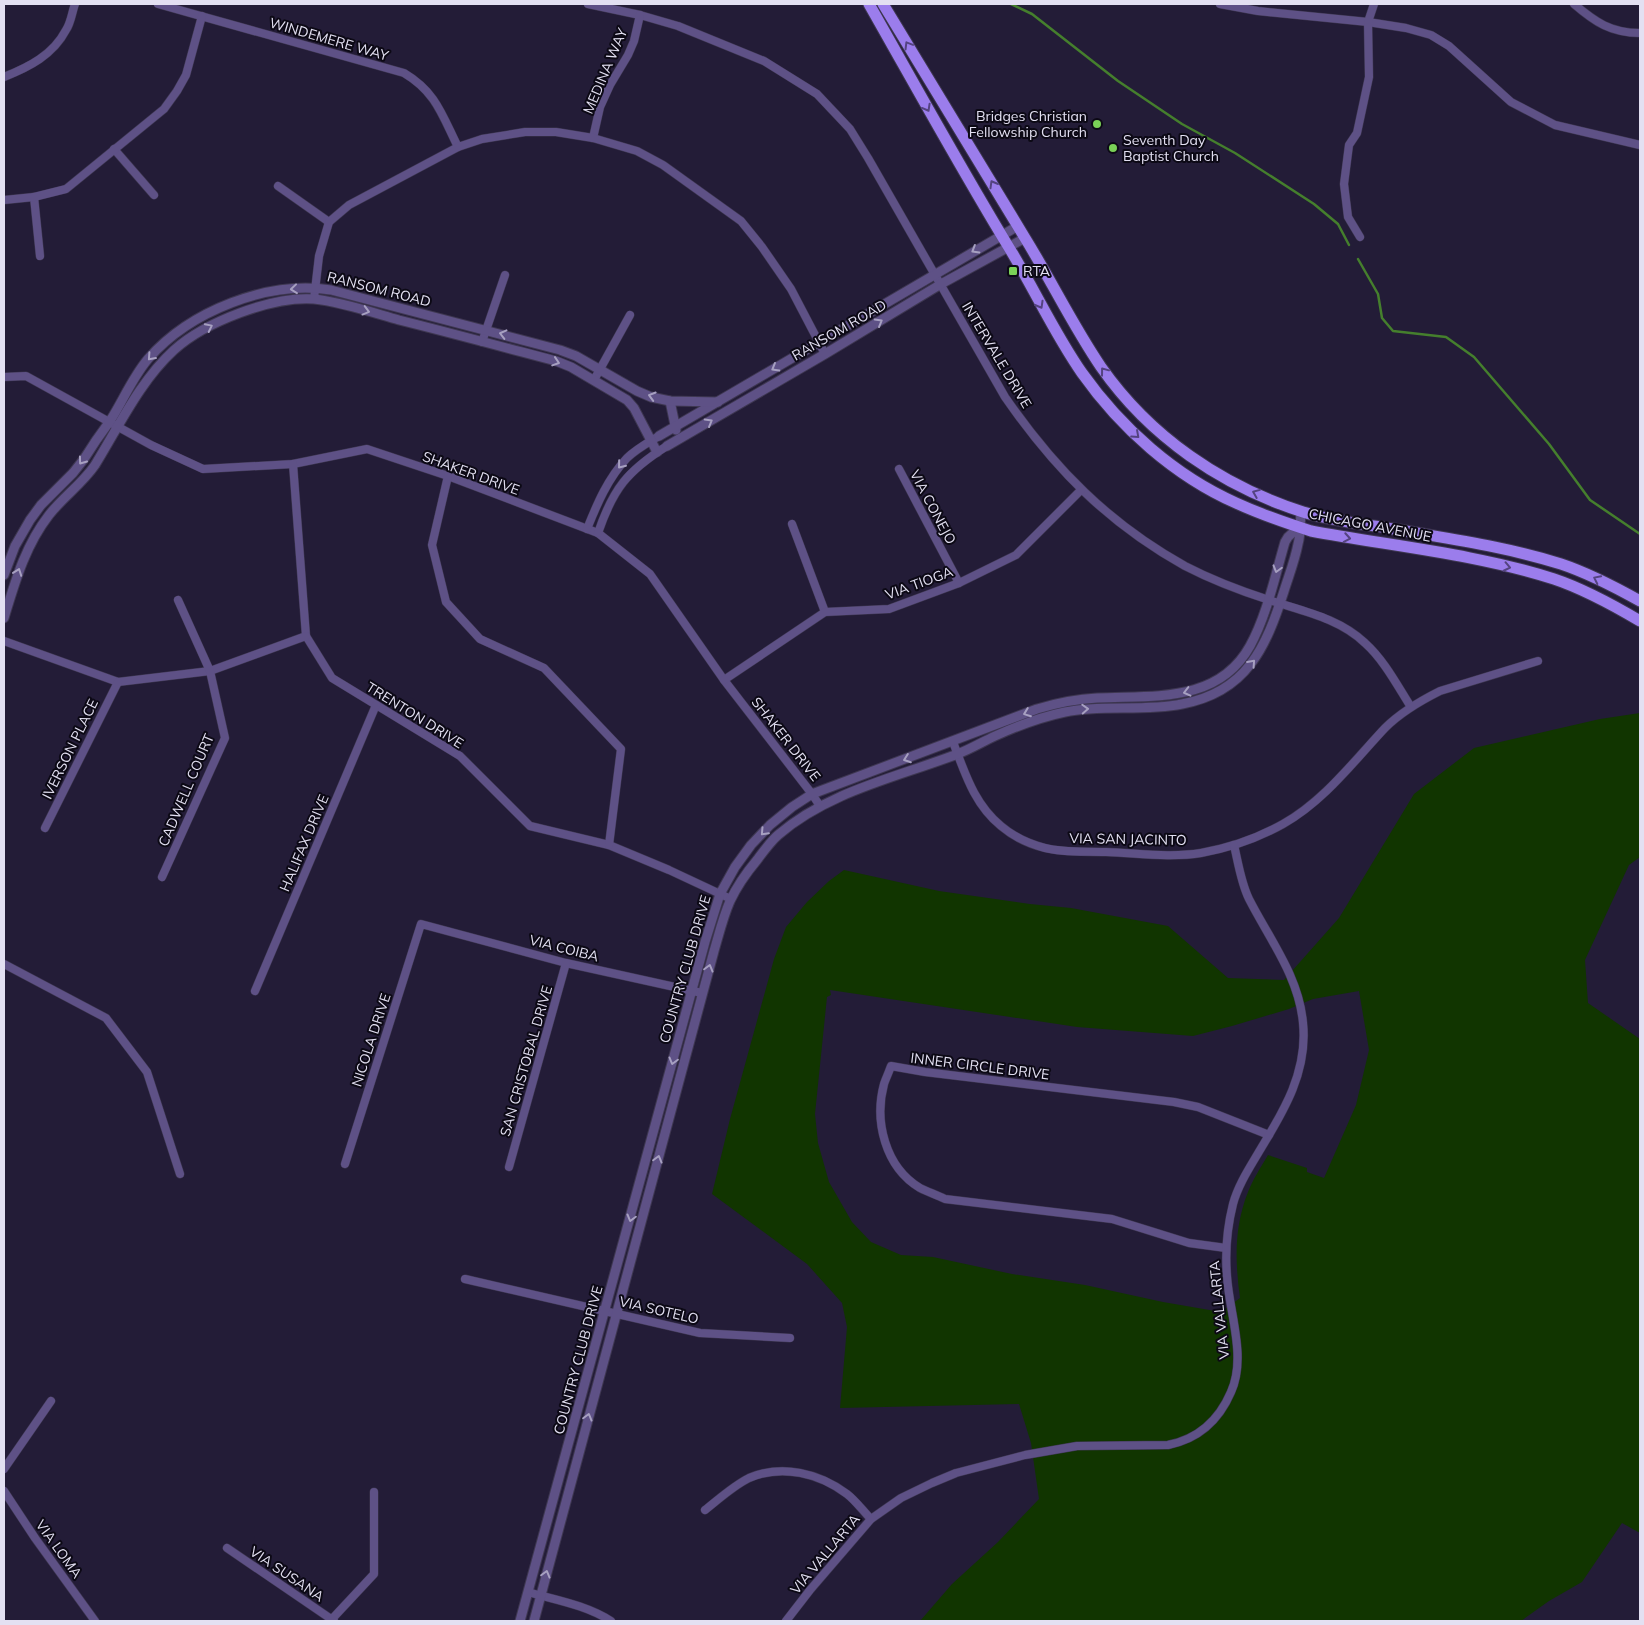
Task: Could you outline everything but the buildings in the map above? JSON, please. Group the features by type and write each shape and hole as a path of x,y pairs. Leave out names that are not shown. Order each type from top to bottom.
{"main road":[{"name":"CHICAGO AVENUE","path":"870,4 956,161 1001,235 1040,305 1082,373 1109,408 1135,435 1185,475 1235,503 1312,532 1518,569 1583,591 1640,621"},
{"name":"CHICAGO AVENUE","path":"883,4 1026,238 1101,367 1127,401 1152,425 1198,463 1245,489 1301,512 1523,554 1563,565 1593,577 1640,601"}],"street":[{"path":"4,77 25,68 48,54 67,30 75,4"},
{"name":"WINDEMERE WAY","path":"158,4 404,73 429,92 458,147"},
{"name":"INTERVALE DRIVE","path":"588,4 640,15 678,26 764,61 817,94 850,129 868,158 1005,397 1030,434 1081,490 1149,544 1186,566 1228,586 1324,618 1352,633 1376,655 1411,707"},
{"path":"1220,4 1258,7 1368,22 1406,28 1431,35 1449,46 1511,102 1555,125 1640,146"},
{"path":"1360,237 1348,218 1344,184 1349,145 1357,133 1369,78 1368,22 1374,4"},
{"path":"1574,4 1610,29 1640,33"},
{"name":"MEDINA WAY","path":"593,138 600,107 610,85 628,56 634,41 640,15"},
{"path":"4,200 34,197 66,189 164,109 186,75 202,16"},
{"path":"314,300 319,256 329,222 350,205 458,147 482,139 525,132 556,132 593,138 637,151 663,165 741,221 762,246 792,289 826,354"},
{"path":"114,149 154,195"},
{"path":"278,186 329,222"},
{"path":"34,197 40,256"},
{"name":"RANSOM ROAD","path":"660,436 1018,226"},
{"name":"RANSOM ROAD","path":"667,446 826,354 941,284 1026,238"},
{"path":"482,342 505,275"},
{"name":"RANSOM ROAD","path":"4,575 15,546 30,520 41,505 73,473 148,360 167,341 197,318 255,296 279,290 316,288 358,296 560,350 576,356 637,391 652,397 670,401 718,402"},
{"name":"RANSOM ROAD","path":"4,618 26,551 40,526 83,481 158,367 193,336 235,315 257,307 279,302 314,300 355,308 556,361 571,367 627,400 634,408 657,452"},
{"path":"594,380 630,315"},
{"name":"SHAKER DRIVE","path":"4,377 26,376 119,426 150,445 203,469 293,464 367,449 448,476 598,533 650,574 724,680 820,806"},
{"path":"670,401 677,440"},
{"path":"587,529 608,483 628,457 660,436"},
{"path":"598,533 609,504 627,476 639,465 667,446"},
{"name":"TRENTON DRIVE","path":"293,464 306,636 332,678 460,756 530,826 609,845 669,870 730,899"},
{"name":"VIA CONEJO","path":"899,469 959,583"},
{"path":"448,476 432,545 446,602 480,639 544,668 621,749 609,845"},
{"name":"VIA TIOGA","path":"825,612 890,609 959,583 1016,555 1081,490"},
{"name":"COUNTRY CLUB DRIVE","path":"534,1621 725,913 730,899 751,867 776,836 820,806 852,792 958,754 997,735 1061,713 1080,709 1157,708 1208,698 1238,678 1257,658 1269,635 1299,543 1301,512"},
{"path":"724,680 825,612 792,524"},
{"name":"COUNTRY CLUB DRIVE","path":"520,1621 705,942 720,894 751,845 770,825 812,794 1037,709 1066,701 1096,698 1154,697 1193,691 1223,676 1239,662 1254,638 1268,600 1285,542 1299,527"},
{"name":"CADWELL COURT","path":"162,877 225,738 210,671 178,600"},
{"path":"4,641 118,682 210,671 306,636"},
{"name":"VIA SAN JACINTO","path":"952,742 972,791 985,811 1002,827 1020,839 1046,848 1069,851 1200,853 1234,845 1261,835 1284,823 1313,803 1385,728 1411,707 1440,691 1538,661"},
{"name":"IVERSON PLACE","path":"45,828 118,682"},
{"name":"HALIFAX DRIVE","path":"255,991 376,705"},
{"name":"VIA VALLARTA","path":"786,1621 871,1519 901,1498 932,1483 956,1473 1025,1455 1077,1446 1168,1445 1182,1442 1210,1424 1221,1412 1232,1391 1238,1358 1227,1277 1226,1248 1234,1202 1246,1173 1289,1100 1297,1079 1304,1040 1296,986 1248,897 1234,845"},
{"name":"VIA COIBA","path":"421,924 566,963 692,990 702,994"},
{"name":"NICOLA DRIVE","path":"345,1164 421,924"},
{"name":"SAN CRISTOBAL DRIVE","path":"509,1167 566,963"},
{"path":"4,964 106,1018 147,1072 180,1174"},
{"name":"INNER CIRCLE DRIVE","path":"1226,1248 1189,1243 1112,1219 945,1199 920,1188 907,1178 898,1167 885,1143 881,1116 884,1084 891,1066 925,1072 1174,1102 1198,1108 1269,1135"},
{"name":"VIA SOTELO","path":"465,1280 700,1333 790,1338"},
{"path":"4,1470 51,1401"},
{"path":"705,1510 749,1478 763,1473 790,1471 822,1478 848,1495 871,1519"},
{"name":"VIA LOMA","path":"4,1491 35,1538 95,1621"},
{"path":"333,1620 374,1574 374,1492"},
{"name":"VIA SUSANA","path":"227,1548 333,1620"},
{"path":"528,1592 579,1606 611,1621"}],"green space":[{"path":"1640,713 1640,857 1629,865 1585,960 1588,1003 1640,1039 1640,1533 1622,1523 1582,1582 1549,1601 1521,1621 920,1621 952,1584 998,1542 1039,1499 1031,1443 1019,1404 840,1408 847,1327 842,1303 807,1264 712,1194 730,1119 774,959 786,927 807,902 844,870 939,891 1071,908 1168,926 1228,978 1284,980 1339,918 1414,794 1474,748 1600,719","holes":["830,990 1077,1027 1193,1036 1289,1009 1313,999 1359,991 1369,1050 1356,1105 1324,1178 1307,1172 1307,1168 1268,1155 1250,1187 1240,1218 1237,1245 1240,1298 1221,1312 1085,1285 1012,1274 933,1257 901,1255 871,1242 852,1222 829,1182 818,1143 815,1114 827,997 831,995"]}],"waterway":[{"path":"1011,4 1032,14 1118,81 1182,124 1235,153 1314,204 1338,224 1349,245"},
{"path":"1358,259 1378,294 1382,318 1393,331 1446,337 1474,357 1549,444 1590,500 1640,534"}],"place":[{"name":"Bridges Christian Fellowship Church","path":"1097,124"},
{"name":"Seventh Day Baptist Church","path":"1113,148"},
{"name":"RTA","path":"1013,271"}]}
